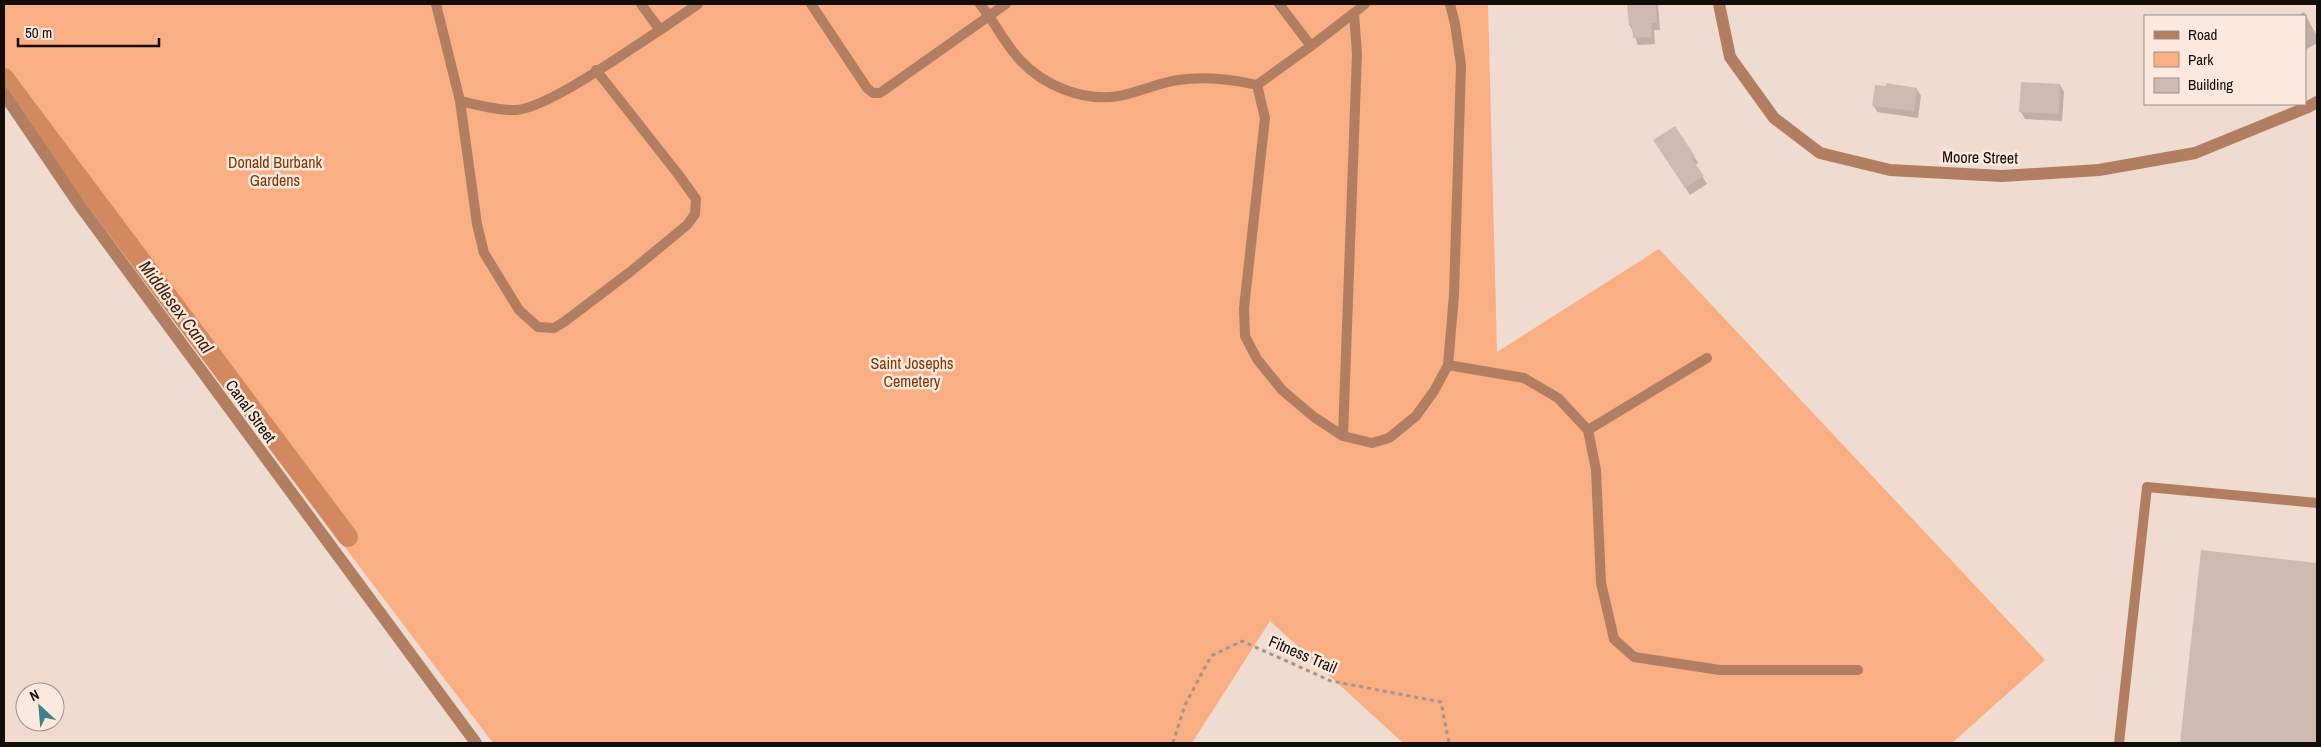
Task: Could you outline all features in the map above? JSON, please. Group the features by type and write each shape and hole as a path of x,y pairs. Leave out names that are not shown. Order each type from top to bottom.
{"street":[{"name":"Moore Street","path":"1719,4 1730,57 1774,118 1820,153 1890,170 2002,176 2099,170 2195,153 2317,102"},
{"name":"Canal Street","path":"4,94 78,203 476,743"}],"lane":[{"path":"436,4 460,102 477,224 484,253 519,310 538,327 554,328 630,272 687,224 695,214 696,199 596,70"},
{"path":"642,4 660,30"},
{"path":"460,102 515,110 531,108 596,70 698,4"},
{"path":"811,4 867,88 873,93 880,93 1006,4"},
{"path":"980,4 1020,59 1038,76 1072,93 1099,99 1121,96 1178,80 1204,78 1232,79 1258,85 1365,4"},
{"path":"1279,4 1311,46"},
{"path":"1258,85 1265,118 1244,308 1245,336 1257,359 1282,390 1314,416 1344,436 1372,444 1389,438 1416,416 1434,391 1448,365 1454,295 1462,64 1456,24 1450,4"},
{"path":"1344,436 1357,54 1354,13"},
{"path":"1588,430 1708,358"},
{"path":"1448,365 1524,378 1558,398 1588,430 1596,470 1601,583 1614,639 1634,657 1720,670 1858,670"},
{"path":"2119,743 2147,488 2317,503"}],"path":[{"name":"Fitness Trail","path":"1173,743 1185,705 1211,656 1242,641 1331,681 1441,702 1449,743"}],"green space":[{"name":"Saint Josephs Cemetery","path":"4,4 1488,4 1497,352 1659,249 2045,660 1952,743 1403,743 1270,621 1192,743 493,743 325,521 4,87"}],"building":[{"path":"1627,4 1656,4 1657,23 1651,23 1652,37 1633,38 1632,25 1629,26"},
{"path":"2021,82 2060,84 2059,114 2019,112"},
{"path":"1886,83 1917,88 1914,111 1872,106 1875,85 1886,86"},
{"path":"1675,126 1695,156 1691,158 1704,176 1685,188 1653,140"},
{"path":"2201,550 2317,563 2317,743 2180,743"}],"waterway":[{"name":"Middlesex Canal","path":"4,78 348,537"}],"park label":[{"name":"Donald Burbank Gardens","path":"275,171"}]}
